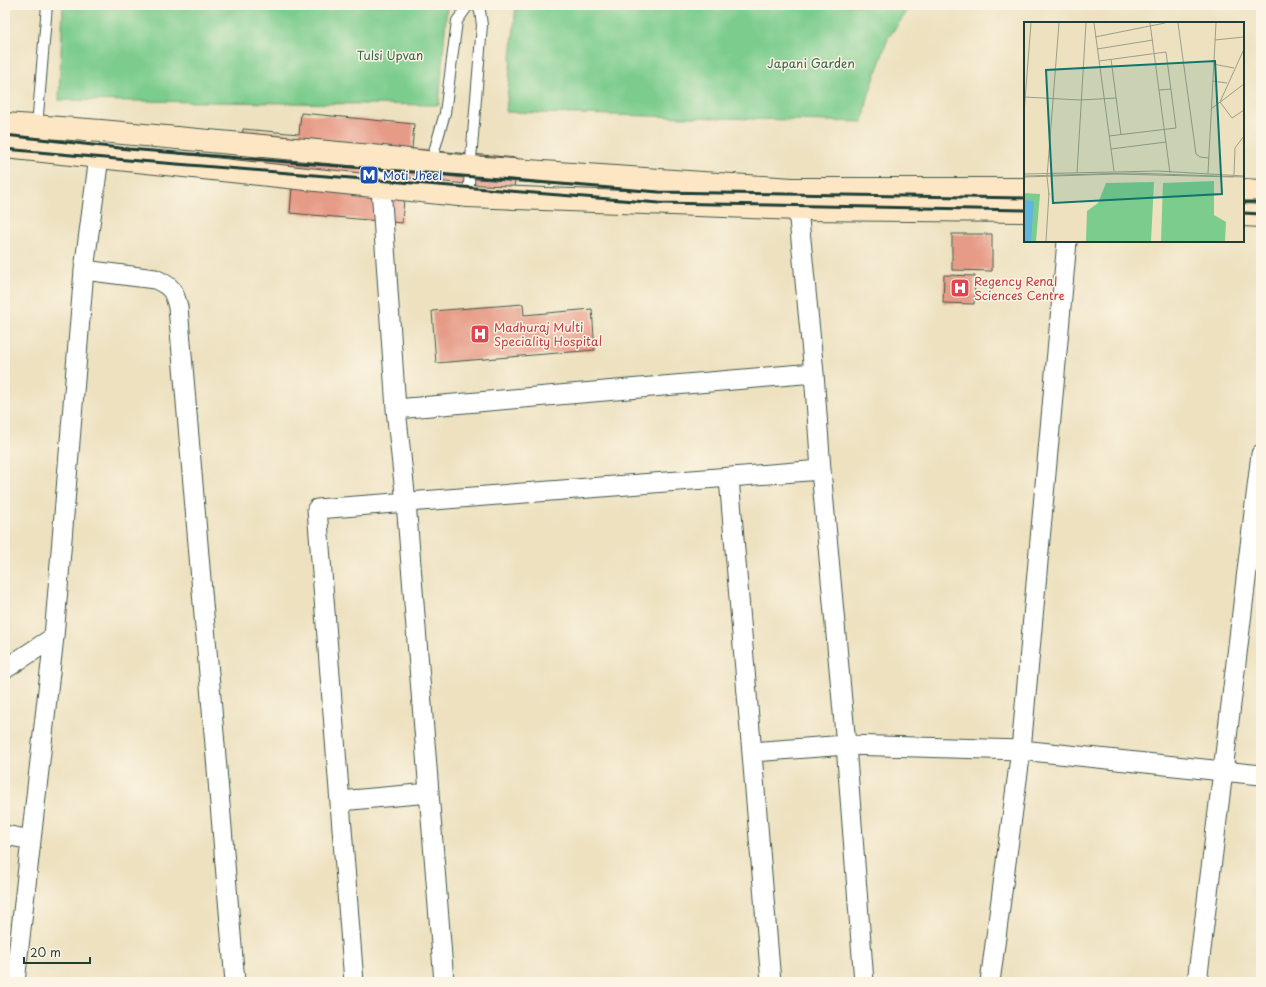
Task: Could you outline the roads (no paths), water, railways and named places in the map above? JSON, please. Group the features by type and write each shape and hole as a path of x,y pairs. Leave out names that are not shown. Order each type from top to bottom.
{"main road":[{"path":"5,124 382,157 470,167 792,189 1024,189"},
{"path":"5,147 468,196 798,209 1024,211"},
{"path":"1244,190 1261,191"},
{"path":"1244,215 1261,216"}],"street":[{"path":"12,971 31,840 54,637 84,270 99,157"},
{"path":"382,157 381,187 396,408 406,502 444,982"},
{"path":"798,209 814,373 821,470 846,745 864,982"},
{"path":"990,982 1021,750 1067,242"},
{"path":"84,270 155,279 172,290 178,307 235,982"},
{"path":"396,408 814,373"},
{"path":"1197,982 1224,771 1261,454"},
{"path":"354,982 317,509 821,470"},
{"path":"729,478 771,982"},
{"path":"5,670 54,637"},
{"path":"752,752 846,745 1021,750 1261,775"},
{"path":"340,801 429,793"},
{"path":"5,835 31,840"}],"lane":[{"path":"36,126 47,5"},
{"path":"431,162 445,113 457,21 470,5"},
{"path":"468,196 482,25 480,11 477,5"}],"railway":[{"path":"5,135 128,149 659,192 1024,198"},
{"path":"5,149 659,203 1024,210"},
{"path":"1244,202 1261,202"},
{"path":"1244,213 1261,214"}],"place":[{"name":"Moti Jheel","path":"369,175"},
{"name":"Regency Renal Sciences Centre","path":"960,288"},
{"name":"Madhuraj Multi Speciality Hospital","path":"480,334"}],"park label":[{"name":"Tulsi Upvan","path":"390,55"},
{"name":"Japani Garden","path":"811,63"}]}
